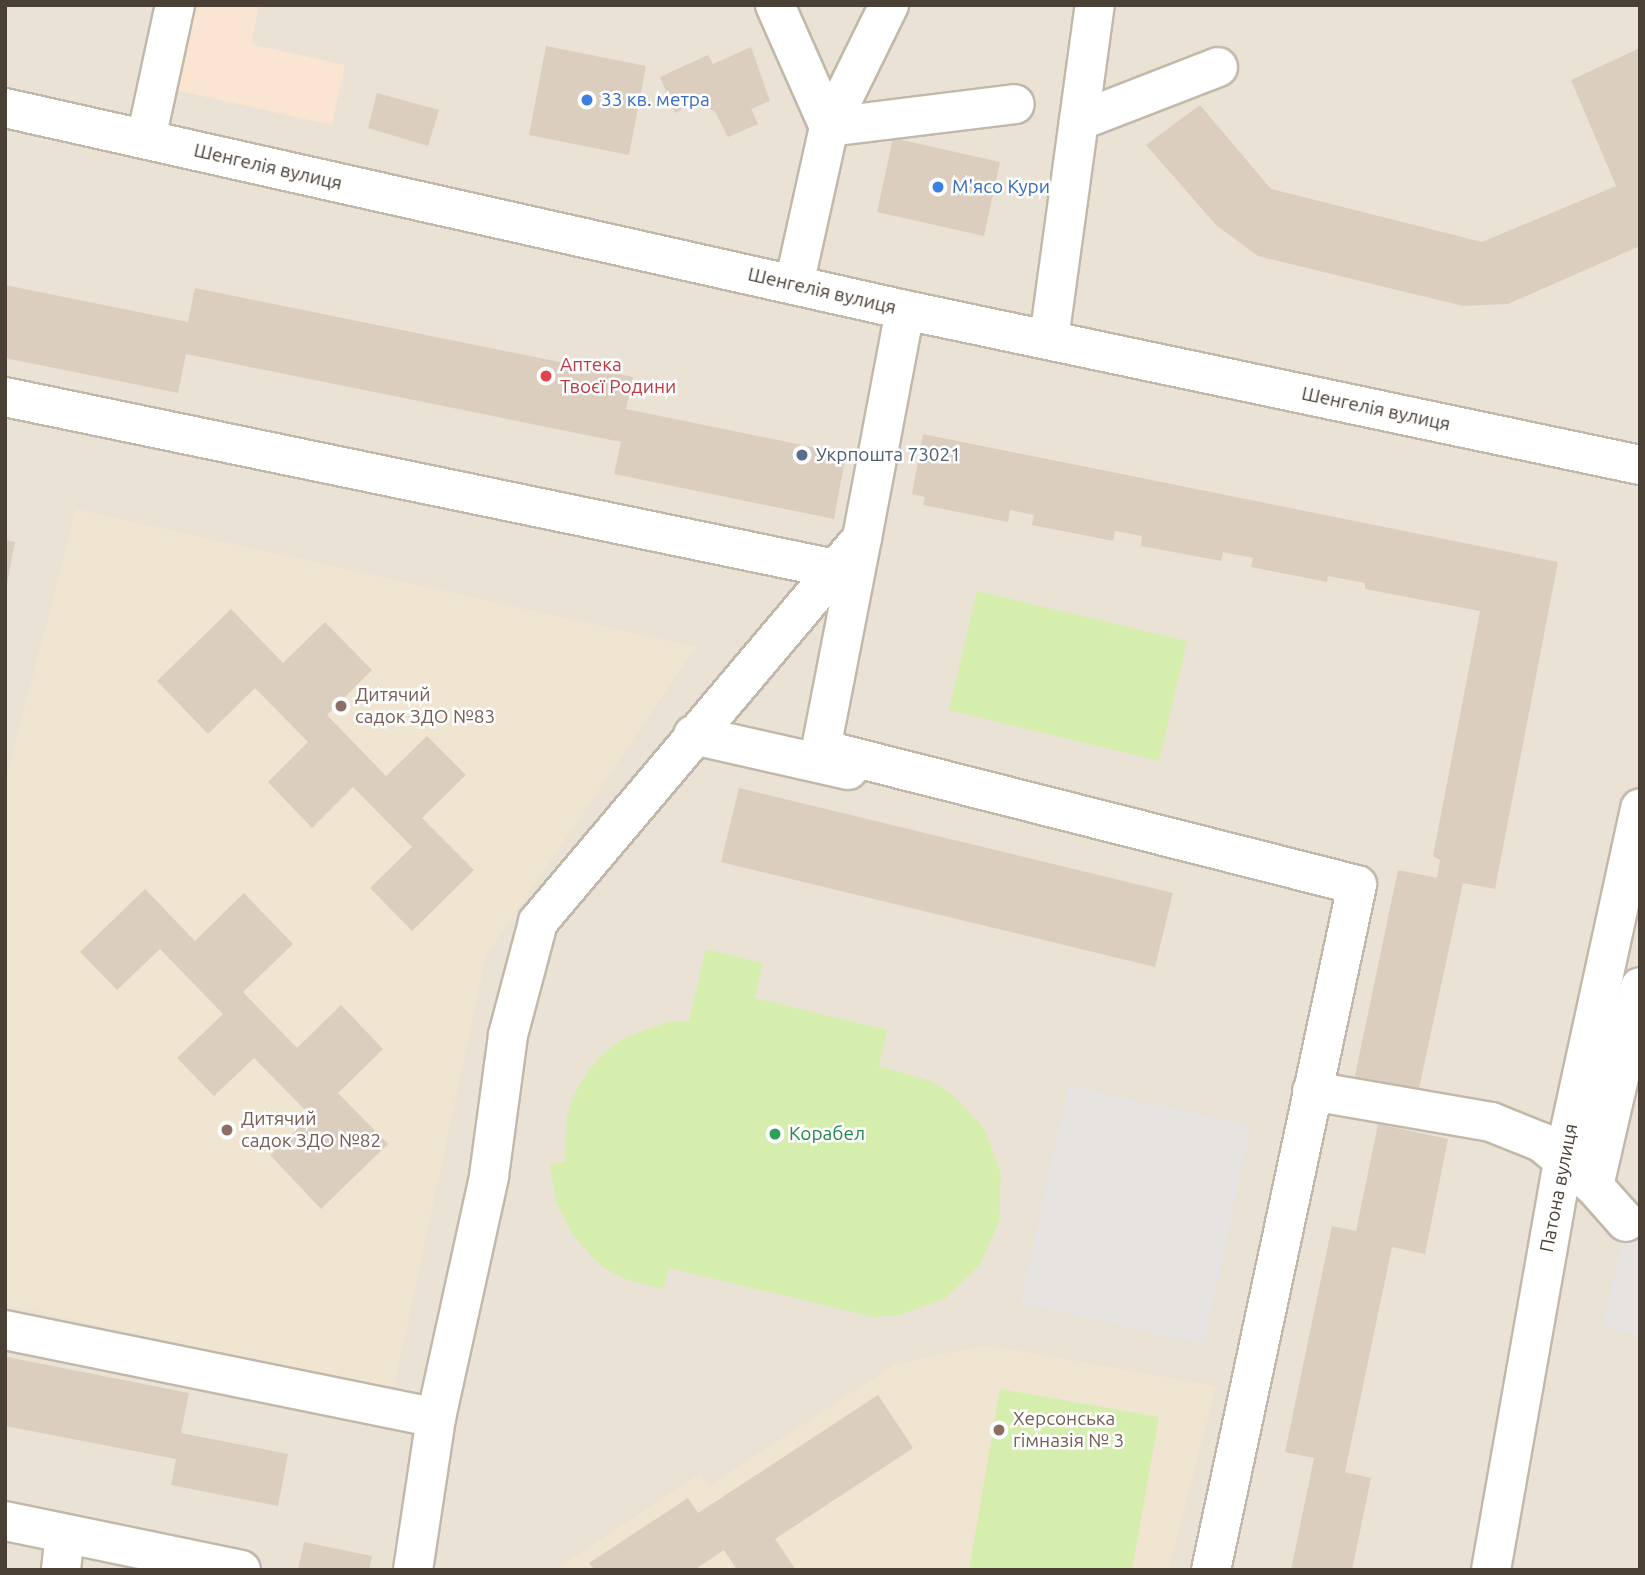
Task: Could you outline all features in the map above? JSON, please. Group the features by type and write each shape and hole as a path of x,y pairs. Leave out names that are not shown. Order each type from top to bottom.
{"street":[{"path":"146,139 175,5"},
{"path":"775,5 829,127"},
{"path":"794,285 829,127 889,5"},
{"path":"1049,339 1095,5"},
{"path":"1079,121 1218,67"},
{"path":"829,127 1015,104"},
{"name":"Шенгелія вулиця","path":"5,108 905,310 1640,465"},
{"path":"905,310 821,749 1357,885"},
{"path":"5,397 835,569"},
{"path":"413,1570 436,1418 489,1176 508,1035 538,922 693,735 862,538"},
{"path":"693,735 1357,885"},
{"name":"Патона вулиця","path":"1491,1570 1563,1162 1640,808"},
{"path":"1211,1570 1357,885"},
{"path":"1594,1186 1640,987"},
{"path":"1312,1091 1491,1122 1541,1142 1594,1186 1626,1222"},
{"path":"5,1330 436,1418"},
{"path":"5,1521 63,1552 240,1570"}],"shaded area":[{"path":"5,5 1640,5 1640,1570 5,1570"},
{"path":"194,5 259,5 251,44 345,65 332,125 175,90"},
{"path":"76,509 696,647 486,956 393,1392 5,1304 5,783"},
{"path":"1068,1085 1251,1126 1204,1344 1020,1303"},
{"path":"1640,1167 1640,1336 1602,1326"},
{"name":"Херсонська гімназія № 3","path":"986,1345 1216,1386 1169,1570 554,1570 700,1474 709,1486 895,1364"}],"green space":[{"path":"977,591 1187,641 1159,761 949,710"},
{"name":"Корабел","path":"706,949 763,963 755,998 887,1030 879,1066 930,1081 951,1093 984,1128 1001,1174 999,1222 979,1266 944,1299 899,1315 874,1317 669,1268 663,1289 627,1280 611,1272 596,1261 572,1234 556,1201 550,1165 565,1161 567,1116 575,1093 587,1072 603,1054 622,1039 667,1022 689,1021"},
{"path":"1000,1389 1159,1417 1132,1570 969,1570"}],"building":[{"name":"33 кв. метра","path":"546,46 646,66 629,155 529,135"},
{"path":"751,47 770,101 751,109 758,124 728,137 715,112 698,101 675,113 660,77 708,55 713,64"},
{"path":"1640,48 1640,246 1508,304 1463,306 1258,256 1217,226 1146,145 1200,105 1271,189 1482,242 1616,186 1571,80"},
{"path":"377,93 439,110 428,146 368,128"},
{"name":"М'ясо Кури","path":"893,138 1000,162 984,236 877,212"},
{"path":"5,285 188,322 195,288 633,377 626,409 846,454 834,519 614,474 621,442 186,354 178,393 5,358"},
{"path":"923,434 1558,562 1495,889 1463,883 1417,1098 1353,1085 1398,870 1437,878 1440,860 1433,856 1480,611 1365,589 1365,583 1328,576 1327,582 1251,567 1253,558 1223,552 1221,561 1141,546 1142,536 1115,531 1113,541 1032,525 1034,515 1010,510 1008,522 923,505 925,497 912,494"},
{"path":"5,540 15,542 7,584 5,584"},
{"path":"231,609 283,663 325,622 372,670 327,715 386,776 427,736 466,775 422,818 474,870 412,931 370,888 412,847 353,787 312,828 268,782 308,742 255,688 208,734 157,681"},
{"path":"739,788 1173,893 1155,967 721,862"},
{"path":"145,889 195,941 244,893 293,944 243,992 297,1048 341,1005 383,1049 338,1093 388,1144 321,1209 270,1155 311,1116 254,1058 214,1096 177,1058 223,1014 160,949 117,990 80,952"},
{"path":"1378,1124 1448,1139 1425,1254 1392,1247 1345,1472 1371,1478 1352,1570 1291,1570 1314,1458 1285,1452 1332,1226 1356,1231"},
{"path":"7,1357 189,1393 181,1433 288,1454 278,1506 171,1485 176,1459 5,1426"},
{"path":"878,1395 913,1448 775,1539 796,1570 737,1570 724,1550 694,1570 594,1570 589,1563 688,1498 698,1513"},
{"path":"304,1542 372,1556 369,1570 298,1570"}],"place":[{"name":"33 кв. метра","path":"587,100"},
{"name":"М'ясо Кури","path":"938,187"},
{"name":"Аптека Твоєї Родини","path":"546,376"},
{"name":"Укрпошта 73021","path":"802,455"},
{"name":"Дитячий садок ЗДО №83","path":"341,706"},
{"name":"Дитячий садок ЗДО №82","path":"227,1130"},
{"name":"Корабел","path":"775,1134"},
{"name":"Херсонська гімназія № 3","path":"999,1430"}]}
